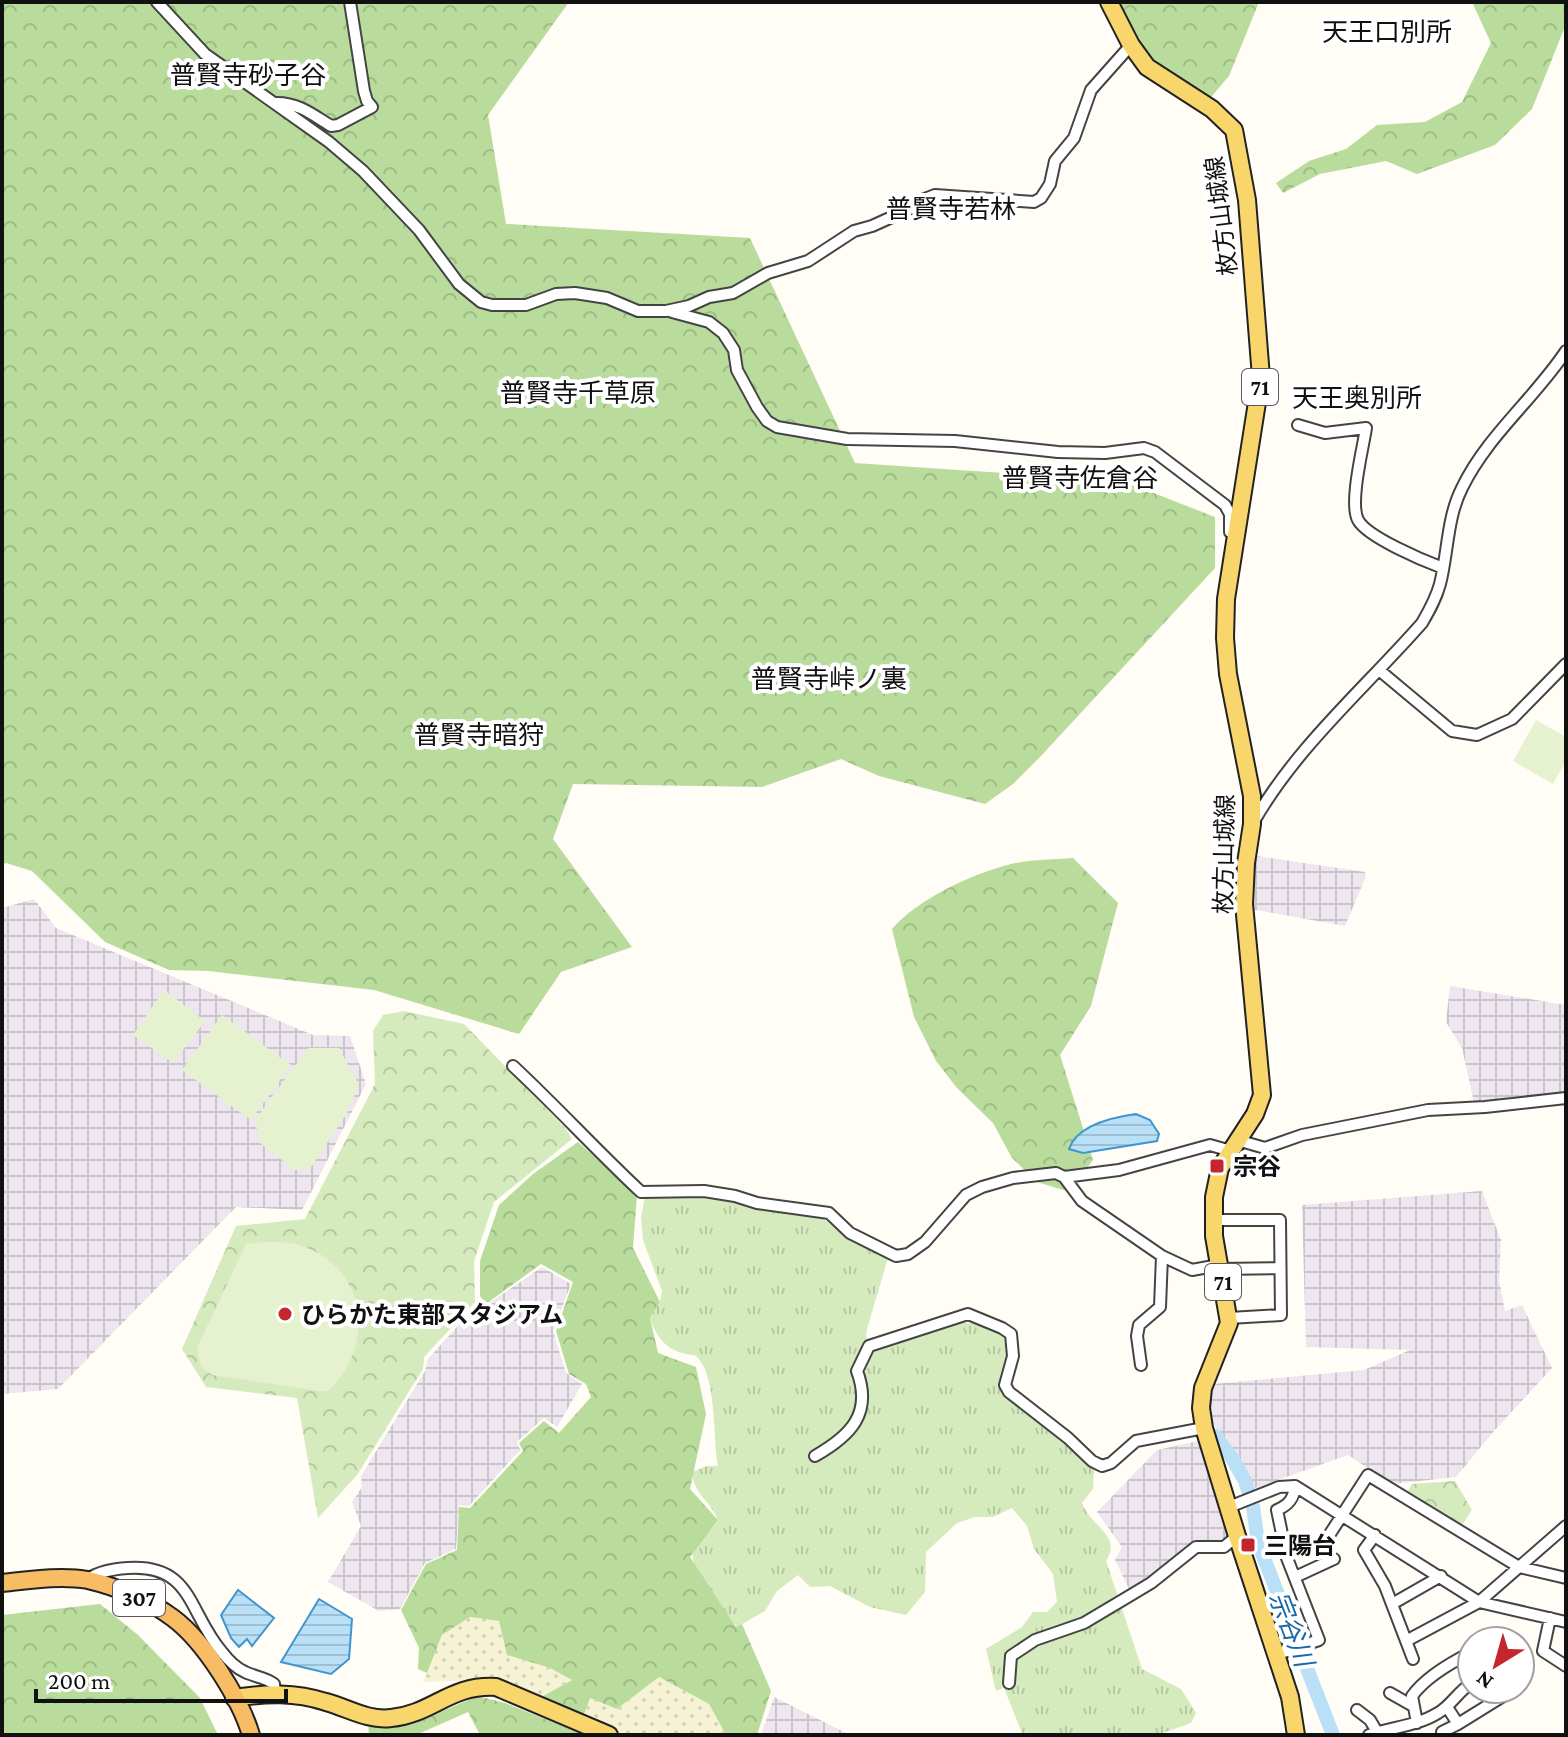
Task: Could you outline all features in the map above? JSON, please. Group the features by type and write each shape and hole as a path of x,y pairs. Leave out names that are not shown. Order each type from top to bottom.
{"highway":[{"name":"307","path":"2,1583 47,1579 87,1580 137,1597 174,1619 197,1643 234,1698 251,1735"}],"main road":[{"name":"枚方山城線","path":"1109,2 1131,45 1147,67 1193,95 1234,130 1247,200 1261,377 1226,599 1225,638 1228,674 1252,796 1244,904 1262,1095 1255,1114 1220,1168 1214,1197 1214,1220 1229,1318 1203,1388 1201,1408 1204,1428 1237,1504 1237,1536 1290,1697 1296,1735"},
{"path":"234,1698 295,1694 369,1717 388,1719 409,1716 477,1685 496,1687 609,1735"}],"street":[{"path":"157,2 205,54 329,142 371,179 419,230 459,284 481,302 492,305 526,305 556,294 575,293 607,298 638,311 666,311 733,293 768,273 808,261 854,231 872,226 935,195 1025,203 1041,198 1050,184 1055,161 1074,138 1091,90 1131,45"},
{"path":"275,103 291,103 331,126 372,107 364,91 350,2"},
{"path":"666,311 709,322 723,333 734,350 737,370 757,407 767,421 777,427 847,439 955,441 1058,452 1105,453 1144,448 1155,452 1225,505 1230,514 1230,537 1235,539"},
{"path":"1252,824 1268,797 1295,763 1422,623 1433,604 1461,489 1498,434 1566,351"},
{"path":"1298,425 1325,433 1366,428 1355,505 1358,520 1366,529 1401,552 1443,568"},
{"path":"1379,670 1452,731 1477,735 1512,719 1566,664"},
{"path":"513,1066 641,1192 704,1191 757,1203 829,1213 850,1233 896,1256 908,1254 925,1242 966,1195 1013,1178 1056,1173 1064,1177 1082,1201 1162,1256 1192,1270 1280,1268"},
{"path":"1064,1177 1119,1170 1210,1145 1265,1148 1316,1132 1428,1110 1566,1098"},
{"path":"1214,1220 1280,1220 1281,1315 1229,1318"},
{"path":"1141,1365 1137,1336 1139,1325 1160,1307 1162,1256"},
{"path":"815,1456 845,1436 856,1423 863,1388 857,1371 869,1346 968,1314 1011,1334 1013,1356 1005,1385 1009,1392 1102,1466 1111,1463 1136,1441 1204,1428"},
{"path":"1326,1540 1368,1475 1519,1567 1566,1578"},
{"path":"1275,1655 1319,1640 1284,1548 1277,1510 1287,1506 1295,1486"},
{"path":"1237,1504 1279,1487 1295,1486 1479,1602 1566,1622"},
{"path":"1406,1641 1479,1602 1561,1535 1566,1526"},
{"path":"1375,1535 1364,1550 1385,1586 1413,1659"},
{"path":"1009,1683 1011,1656 1035,1640 1084,1623 1151,1583 1196,1547 1224,1547 1237,1536"},
{"path":"1284,1548 1299,1541"},
{"path":"1295,1577 1317,1573 1334,1559"},
{"path":"87,1580 101,1572 118,1569 150,1567 166,1572 182,1585 221,1651 247,1673 266,1678 274,1684 275,1694"},
{"path":"1392,1604 1441,1576"},
{"path":"1550,1618 1543,1651 1566,1666"},
{"path":"1417,1723 1412,1696 1422,1683 1456,1660"},
{"path":"1390,1693 1413,1706"},
{"path":"1357,1710 1370,1720 1373,1734 1394,1732 1429,1718 1447,1707 1456,1696"},
{"path":"1442,1732 1489,1705"},
{"path":"1447,1707 1458,1724"}],"shaded area":[{"path":"1256,856 1365,872 1345,926 1250,909"},
{"path":"34,899 56,928 313,1035 350,1036 366,1084 302,1210 236,1207 58,1389 2,1394 2,908"},
{"path":"1450,986 1566,1005 1566,1095 1474,1103 1462,1048 1446,1022"},
{"path":"1482,1191 1501,1240 1499,1280 1505,1311 1522,1305 1552,1368 1456,1477 1392,1484 1348,1455 1255,1488 1206,1413 1214,1384 1364,1370 1410,1350 1306,1347 1302,1205"},
{"path":"542,1267 571,1284 553,1331 566,1373 582,1384 557,1427 544,1418 517,1442 520,1450 469,1506 459,1505 456,1549 425,1563 400,1609 379,1611 328,1582 361,1526 352,1502 362,1487 361,1476 425,1371 428,1359 479,1302 485,1306"},
{"path":"1198,1441 1231,1535 1221,1544 1195,1546 1129,1589 1115,1560 1122,1547 1097,1512 1157,1450"},
{"path":"470,1617 499,1621 507,1655 550,1668 572,1680 539,1698 479,1680 423,1682 442,1635"},
{"path":"659,1677 709,1704 726,1735 623,1735 583,1717 590,1697 617,1709"},
{"path":"774,1697 850,1735 761,1735"}],"green space":[{"path":"2,2 569,2 488,115 506,224 750,238 855,463 1123,481 1215,517 1215,568 1040,757 1013,784 985,804 879,776 841,759 762,787 573,784 553,839 632,947 561,972 519,1034 374,990 208,971 169,970 105,942 32,871 6,863 2,865"},
{"path":"1119,2 1259,2 1229,76 1211,97 1166,77 1125,21"},
{"path":"1472,2 1566,2 1566,24 1532,109 1495,145 1417,174 1386,161 1320,174 1283,193 1276,183 1309,161 1346,149 1377,125 1425,122 1462,102 1491,43"},
{"path":"1536,720 1566,737 1566,761 1553,784 1513,761"},
{"path":"1073,858 1118,903 1091,1006 1060,1055 1093,1160 1070,1192 1037,1182 1012,1158 993,1123 957,1088 936,1061 914,1017 892,929 931,897 980,874 1019,862"},
{"path":"164,990 205,1021 173,1063 133,1035"},
{"path":"404,1011 464,1024 566,1129 572,1139 494,1202 474,1261 475,1302 424,1357 423,1369 357,1475 318,1518 297,1398 206,1387 182,1349 236,1226 305,1219 375,1084 373,1031 383,1015"},
{"path":"222,1015 291,1065 251,1120 182,1070"},
{"path":"308,1048 339,1048 359,1085 346,1115 310,1169 295,1170 260,1143 255,1120"},
{"path":"578,1142 637,1195 633,1248 660,1302 650,1318 658,1353 696,1367 706,1414 690,1489 718,1520 690,1557 736,1627 742,1624 771,1691 757,1735 726,1735 709,1704 659,1677 617,1709 590,1698 583,1717 543,1696 572,1680 550,1668 507,1655 499,1621 470,1617 442,1635 427,1673 418,1669 419,1648 401,1610 426,1564 457,1550 459,1507 470,1508 523,1451 519,1443 544,1421 559,1433 591,1397 586,1384 569,1374 556,1331 573,1282 541,1264 486,1304 480,1296 480,1261 499,1205 533,1174"},
{"path":"659,1195 740,1200 820,1216 845,1236 888,1258 867,1329 866,1337 874,1348 916,1332 962,1323 989,1327 1002,1333 1008,1353 1002,1380 1094,1468 1093,1489 1082,1503 1111,1545 1106,1561 1142,1669 1181,1689 1196,1713 1191,1723 1157,1735 1022,1733 1004,1688 996,1691 986,1649 1022,1627 1033,1612 1047,1612 1057,1602 1053,1574 1034,1549 1027,1526 1012,1508 993,1517 975,1517 957,1523 926,1552 925,1592 906,1615 870,1607 830,1586 810,1587 798,1575 777,1591 765,1611 737,1627 701,1579 693,1558 696,1546 718,1520 699,1492 692,1472 707,1466 718,1466 713,1407 702,1364 695,1355 666,1345 650,1318 660,1302 662,1291 643,1240 641,1217 645,1197"},
{"name":"ひらかた東部スタジアム","path":"246,1244 295,1244 322,1255 339,1270 351,1288 357,1309 358,1330 354,1352 344,1372 328,1391 212,1375 201,1367 197,1348"},
{"path":"1455,1481 1472,1510 1462,1525 1408,1491 1412,1484"},
{"path":"100,1604 138,1635 200,1698 218,1735 2,1735 2,1615"},
{"path":"477,1696 505,1703 585,1735 480,1735 468,1712 416,1735 369,1735 368,1722 411,1725"}],"water":[{"path":"1136,1114 1150,1120 1159,1134 1157,1141 1083,1153 1069,1149 1073,1141 1088,1128"},
{"path":"238,1590 274,1618 252,1646 247,1639 239,1647 231,1638 221,1615"},
{"path":"319,1599 352,1619 349,1659 331,1674 281,1662"}],"waterway":[{"name":"宗谷川","path":"1215,1436 1245,1481 1253,1506 1258,1543 1333,1735"}],"place":[{"name":"宗谷","path":"1217,1166"},
{"name":"ひらかた東部スタジアム","path":"285,1314"},
{"name":"三陽台","path":"1248,1545"}],"district":[{"name":"天王口別所","path":"1387,32"},
{"name":"普賢寺砂子谷","path":"248,75"},
{"name":"普賢寺若林","path":"951,209"},
{"name":"普賢寺千草原","path":"578,393"},
{"name":"天王奥別所","path":"1357,398"},
{"name":"普賢寺佐倉谷","path":"1080,478"},
{"name":"普賢寺峠ノ裏","path":"829,679"},
{"name":"普賢寺暗狩","path":"479,735"}]}
